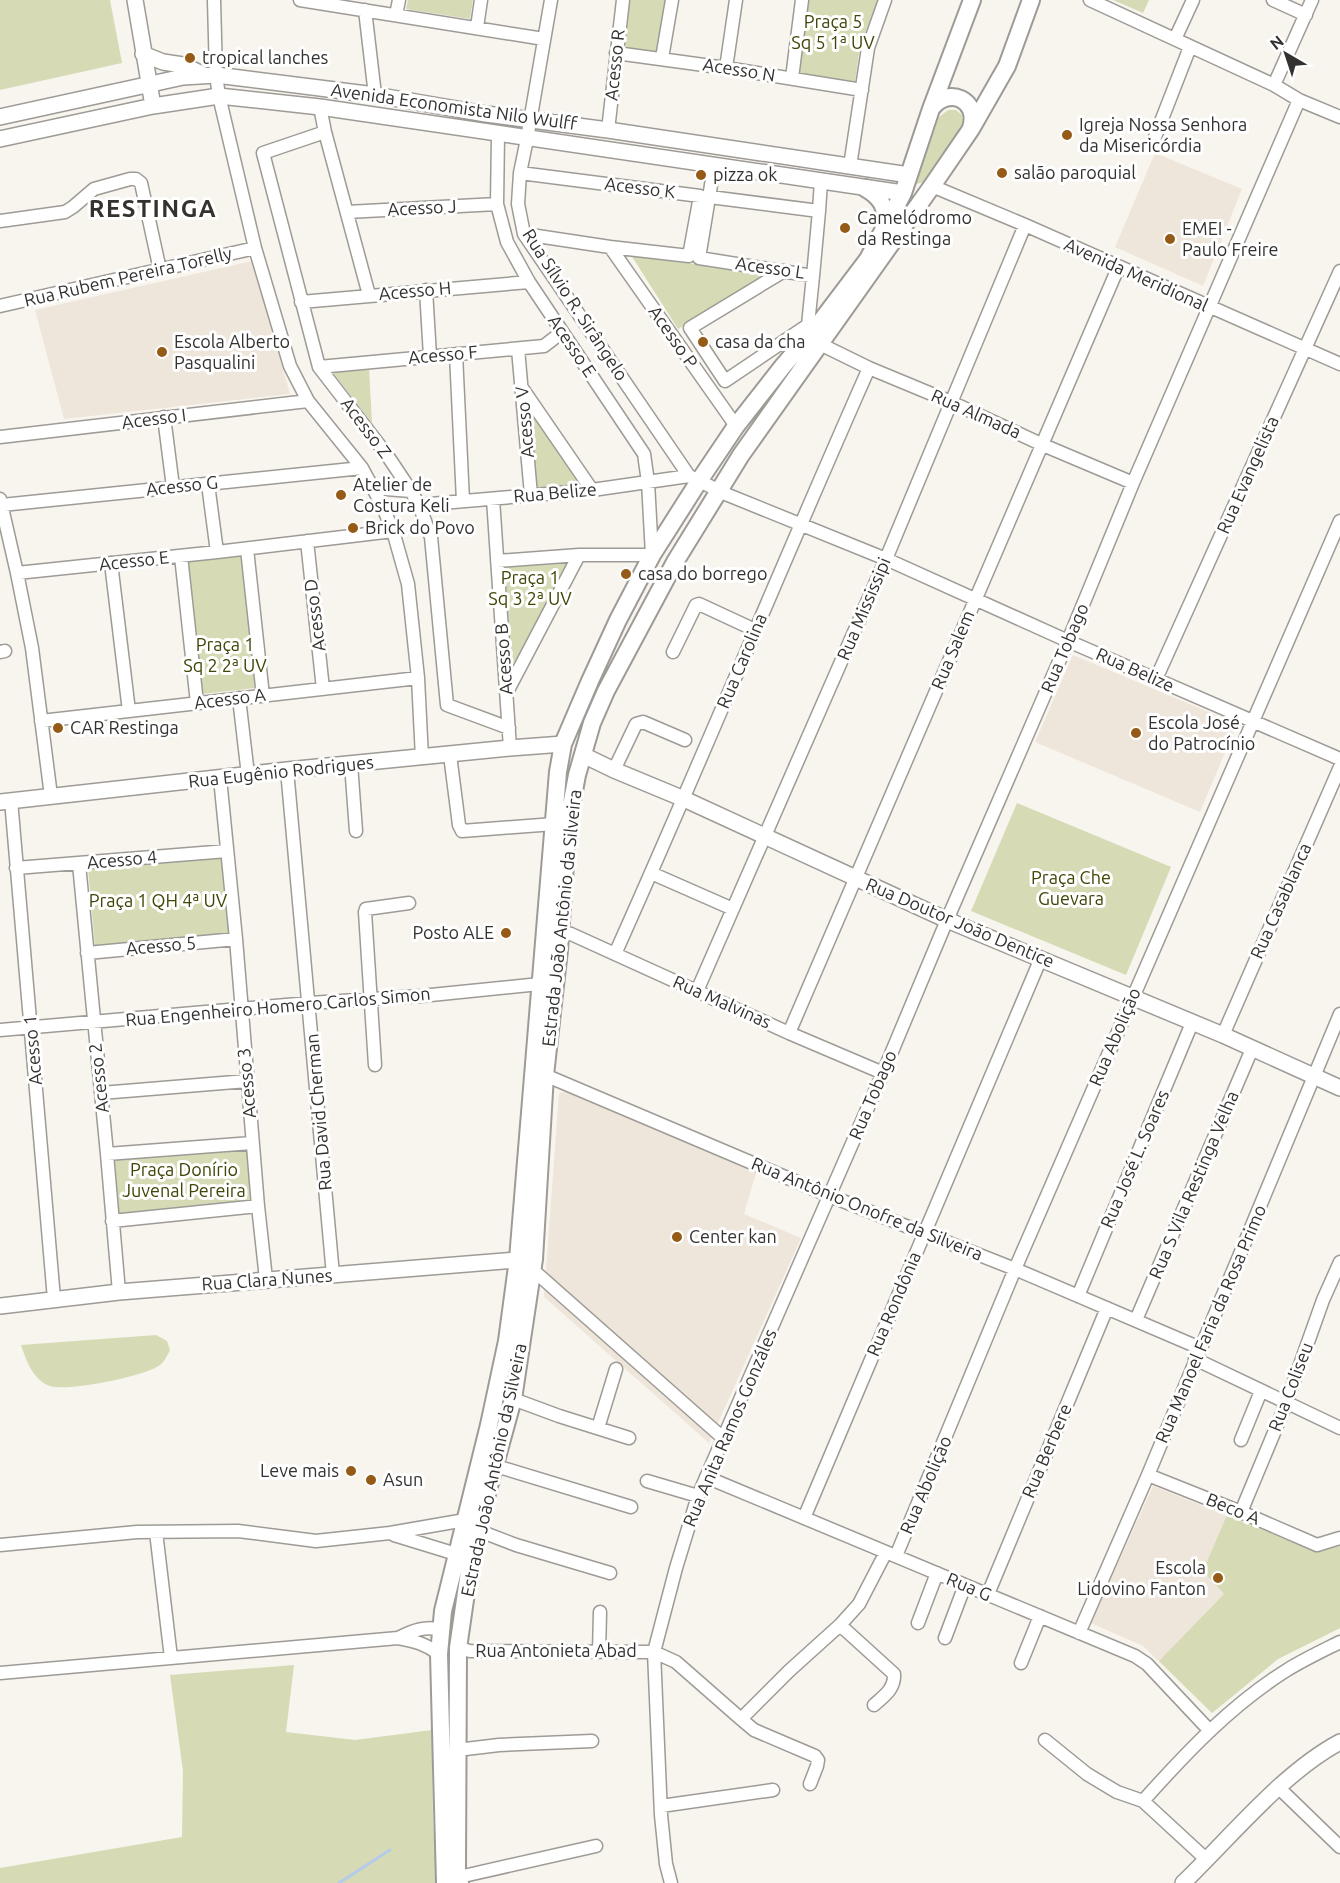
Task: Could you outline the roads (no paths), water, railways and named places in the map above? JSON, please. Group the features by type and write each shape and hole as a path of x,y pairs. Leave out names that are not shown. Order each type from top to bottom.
{"main road":[{"name":"Estrada João Antônio da Silveira","path":"455,1881 440,1654 443,1611 456,1554 496,1466 513,1399 528,1262 539,1073 555,899 577,775 592,723 606,691 675,562 814,333 868,259 883,227 903,194 931,109 972,0"},
{"name":"Estrada João Antônio da Silveira","path":"551,950 560,932 555,899 554,824 558,772 563,744 618,620 693,484 783,366 814,333 932,186 971,129 1006,66 1031,0"},
{"path":"931,109 935,103 947,97 961,99 971,109 973,122 971,129"},
{"path":"903,194 932,186"},
{"path":"865,188 880,200 884,208 883,227"},
{"path":"675,562 683,536 699,505 693,484"},
{"path":"563,744 577,738 592,723"},
{"name":"Estrada João Antônio da Silveira","path":"455,1881 457,1869 458,1648 470,1565 471,1525 507,1341 528,1262"},
{"path":"441,1630 458,1671"}],"street":[{"path":"135,0 153,106"},
{"path":"214,0 210,76 219,96 255,248 290,366 308,401 362,468 373,488 393,531 408,584 418,678 422,758"},
{"path":"300,0 544,39"},
{"path":"396,15 399,0"},
{"path":"477,27 481,0"},
{"name":"Rua Sílvio R. Sirângelo","path":"551,0 520,173 518,204 524,234 693,484"},
{"name":"Acesso R","path":"608,130 623,0"},
{"path":"662,58 672,0"},
{"path":"726,68 736,0"},
{"path":"792,78 802,0"},
{"path":"850,166 868,48 885,0"},
{"path":"1090,0 1274,85 1299,100 1339,115"},
{"path":"1175,39 1193,0"},
{"path":"1273,0 1306,15"},
{"path":"1274,85 1312,0"},
{"path":"365,10 375,94"},
{"path":"1155,137 1191,46"},
{"name":"Acesso N","path":"616,53 662,58 862,90"},
{"path":"143,54 163,62 183,65 210,76"},
{"name":"Avenida Economista Nilo Wulff","path":"0,117 183,77 210,76 375,94 531,120 909,175"},
{"name":"Avenida Economista Nilo Wulff","path":"0,139 153,106 219,96 320,107 903,194"},
{"name":"Rua Tobago","path":"830,1196 1068,641 1133,483 1299,100"},
{"path":"320,107 369,295"},
{"name":"Acesso Z","path":"325,132 263,153 319,367 411,490 431,537 447,705 509,728"},
{"name":"Acesso E","path":"498,135 497,204 507,242 529,282 644,454 652,555"},
{"path":"524,234 694,257 710,197 714,167"},
{"name":"Acesso K","path":"520,173 700,196 694,257"},
{"path":"0,221 65,212 94,189 136,179 141,183 160,270"},
{"name":"Acesso L","path":"694,257 813,276 821,181"},
{"name":"Avenida Meridional","path":"932,186 1340,364"},
{"path":"710,197 819,211"},
{"name":"Acesso J","path":"347,213 497,204"},
{"name":"Rua Mississipi","path":"697,991 886,559 1025,225"},
{"name":"Acesso P","path":"610,247 736,426"},
{"name":"Rua Rubem Pereira Torelly","path":"0,306 255,248"},
{"name":"Rua Salem","path":"789,1033 1118,267"},
{"path":"784,271 690,328 724,381 814,333 813,276"},
{"name":"Rua Evangelista","path":"1156,680 1340,271"},
{"name":"Acesso H","path":"301,302 529,282"},
{"path":"426,290 430,356"},
{"name":"Acesso F","path":"319,367 544,346 562,332"},
{"name":"Rua Almada","path":"814,333 869,368 1133,483"},
{"name":"Acesso V","path":"518,349 531,495"},
{"path":"456,354 463,501"},
{"name":"Rua Carolina","path":"615,954 869,368"},
{"path":"522,387 592,490"},
{"name":"Acesso I","path":"0,437 308,401"},
{"path":"164,417 173,487"},
{"name":"Acesso G","path":"1,501 208,484 362,468"},
{"name":"Rua Belize","path":"419,506 592,490 648,482 693,484 718,490 886,559 1156,680 1340,759"},
{"path":"208,484 217,552"},
{"path":"373,488 411,490"},
{"name":"Acesso B","path":"493,499 510,748"},
{"path":"1,501 32,648 51,796"},
{"name":"Rua Abolição","path":"741,1719 840,1625 859,1604 891,1554 1340,521"},
{"name":"Acesso E","path":"17,573 393,531"},
{"name":"Acesso D","path":"307,542 323,689"},
{"path":"247,549 263,696"},
{"path":"506,693 579,555"},
{"path":"497,561 579,555 652,555"},
{"path":"181,556 197,703"},
{"path":"111,563 129,711"},
{"path":"673,652 696,605 699,604 755,630"},
{"name":"Acesso A","path":"41,721 418,678"},
{"path":"239,698 248,775"},
{"path":"614,770 639,722 685,740"},
{"name":"Rua Eugênio Rodrigues","path":"5,801 287,770 563,744"},
{"path":"450,755 459,825 462,831 554,824"},
{"name":"Rua Doutor João Dentice","path":"583,755 947,920 1223,1035 1340,1088"},
{"path":"351,764 356,831"},
{"name":"Rua Casablanca","path":"1223,1035 1340,767"},
{"name":"Rua David Cherman","path":"287,770 333,1275"},
{"name":"Acesso 3","path":"220,778 266,1279"},
{"name":"Acesso 1","path":"5,801 16,868 54,1299"},
{"name":"Acesso 4","path":"16,868 227,851"},
{"name":"Acesso 2","path":"79,864 119,1292"},
{"path":"651,873 733,909"},
{"path":"375,1065 365,912 366,909 409,903"},
{"name":"Rua Malvinas","path":"560,932 571,934 883,1073"},
{"name":"Acesso 5","path":"87,953 236,939"},
{"name":"Rua Rondônia","path":"804,1518 1041,958"},
{"name":"Rua Engenheiro Homero Carlos Simon","path":"0,1030 548,983"},
{"name":"Rua Manoel Faria da Rosa Primo","path":"1078,1633 1148,1475 1340,1014"},
{"name":"Rua José L. Soares","path":"1078,1296 1192,1023"},
{"name":"Rua S Vila Restinga Velha","path":"1136,1320 1252,1049"},
{"name":"Rua Antônio Onofre da Silveira","path":"539,1073 830,1196 1015,1269 1136,1320 1261,1391 1340,1428"},
{"path":"101,1093 247,1081"},
{"path":"107,1154 252,1143"},
{"name":"Rua Anita Ramos Gonzáles","path":"671,1883 666,1864 661,1806 654,1652 698,1497 830,1196"},
{"path":"112,1221 258,1206"},
{"path":"528,1262 723,1438"},
{"name":"Rua Clara Nunes","path":"0,1306 119,1292 266,1279 528,1262"},
{"name":"Rua Coliseu","path":"1241,1512 1286,1404 1323,1300 1340,1262"},
{"name":"Rua Berbere","path":"988,1594 1107,1308"},
{"path":"598,1428 616,1369"},
{"path":"1240,1440 1261,1391"},
{"path":"513,1399 629,1438"},
{"path":"496,1466 631,1507"},
{"name":"Beco A","path":"1148,1475 1317,1545 1340,1538"},
{"name":"Rua G","path":"706,1477 1135,1656 1147,1664 1210,1731"},
{"path":"647,1481 698,1497"},
{"path":"0,1545 156,1532 238,1531 316,1541 471,1525 516,1545 610,1573"},
{"path":"156,1532 171,1658"},
{"path":"390,1533 456,1554"},
{"path":"918,1623 937,1573"},
{"path":"945,1638 965,1585"},
{"path":"599,1652 600,1612"},
{"path":"1021,1663 1040,1616"},
{"path":"840,1625 894,1674 895,1682 892,1688 874,1705"},
{"path":"398,1638 409,1632 425,1628 441,1630"},
{"path":"0,1673 398,1638 420,1642 440,1654"},
{"path":"1143,1801 1210,1731 1251,1695 1287,1670 1340,1642"},
{"name":"Rua Antonieta Abad","path":"458,1648 470,1652 654,1652"},
{"path":"654,1652 676,1662 754,1730 815,1756 818,1760 817,1766 810,1784"},
{"path":"1045,1740 1087,1774 1117,1792 1143,1801 1207,1860"},
{"path":"457,1750 499,1745 592,1741"},
{"path":"1184,1883 1278,1787 1340,1742"},
{"path":"1278,1787 1340,1847"},
{"path":"661,1806 773,1790"},
{"path":"455,1881 596,1846"}],"waterway":[{"path":"339,1883 390,1850"}],"place":[{"name":"tropical lanches","path":"190,58"},
{"name":"Igreja Nossa Senhora da Misericórdia","path":"1067,135"},
{"name":"salão paroquial","path":"1002,173"},
{"name":"pizza ok","path":"701,175"},
{"name":"Camelódromo da Restinga","path":"845,228"},
{"name":"EMEI - Paulo Freire","path":"1170,239"},
{"name":"casa da cha","path":"703,342"},
{"name":"Escola Alberto Pasqualini","path":"162,352"},
{"name":"Atelier de Costura Keli","path":"341,495"},
{"name":"Brick do Povo","path":"353,528"},
{"name":"casa do borrego","path":"626,574"},
{"name":"CAR Restinga","path":"58,728"},
{"name":"Escola José do Patrocínio","path":"1136,733"},
{"name":"Posto ALE","path":"506,933"},
{"name":"Center kan","path":"677,1237"},
{"name":"Leve mais","path":"351,1471"},
{"name":"Asun","path":"371,1480"},
{"name":"Escola Lidovino Fanton","path":"1218,1578"}],"district":[{"name":"RESTINGA","path":"153,209"}],"park label":[{"name":"Praça 5 Sq 5 1ª UV","path":"833,32"},
{"name":"Praça 1 Sq 3 2ª UV","path":"530,588"},
{"name":"Praça 1 Sq 2 2ª UV","path":"225,655"},
{"name":"Praça Che Guevara","path":"1071,888"},
{"name":"Praça 1 QH 4ª UV","path":"158,901"},
{"name":"Praça Donírio Juvenal Pereira","path":"184,1180"}]}
